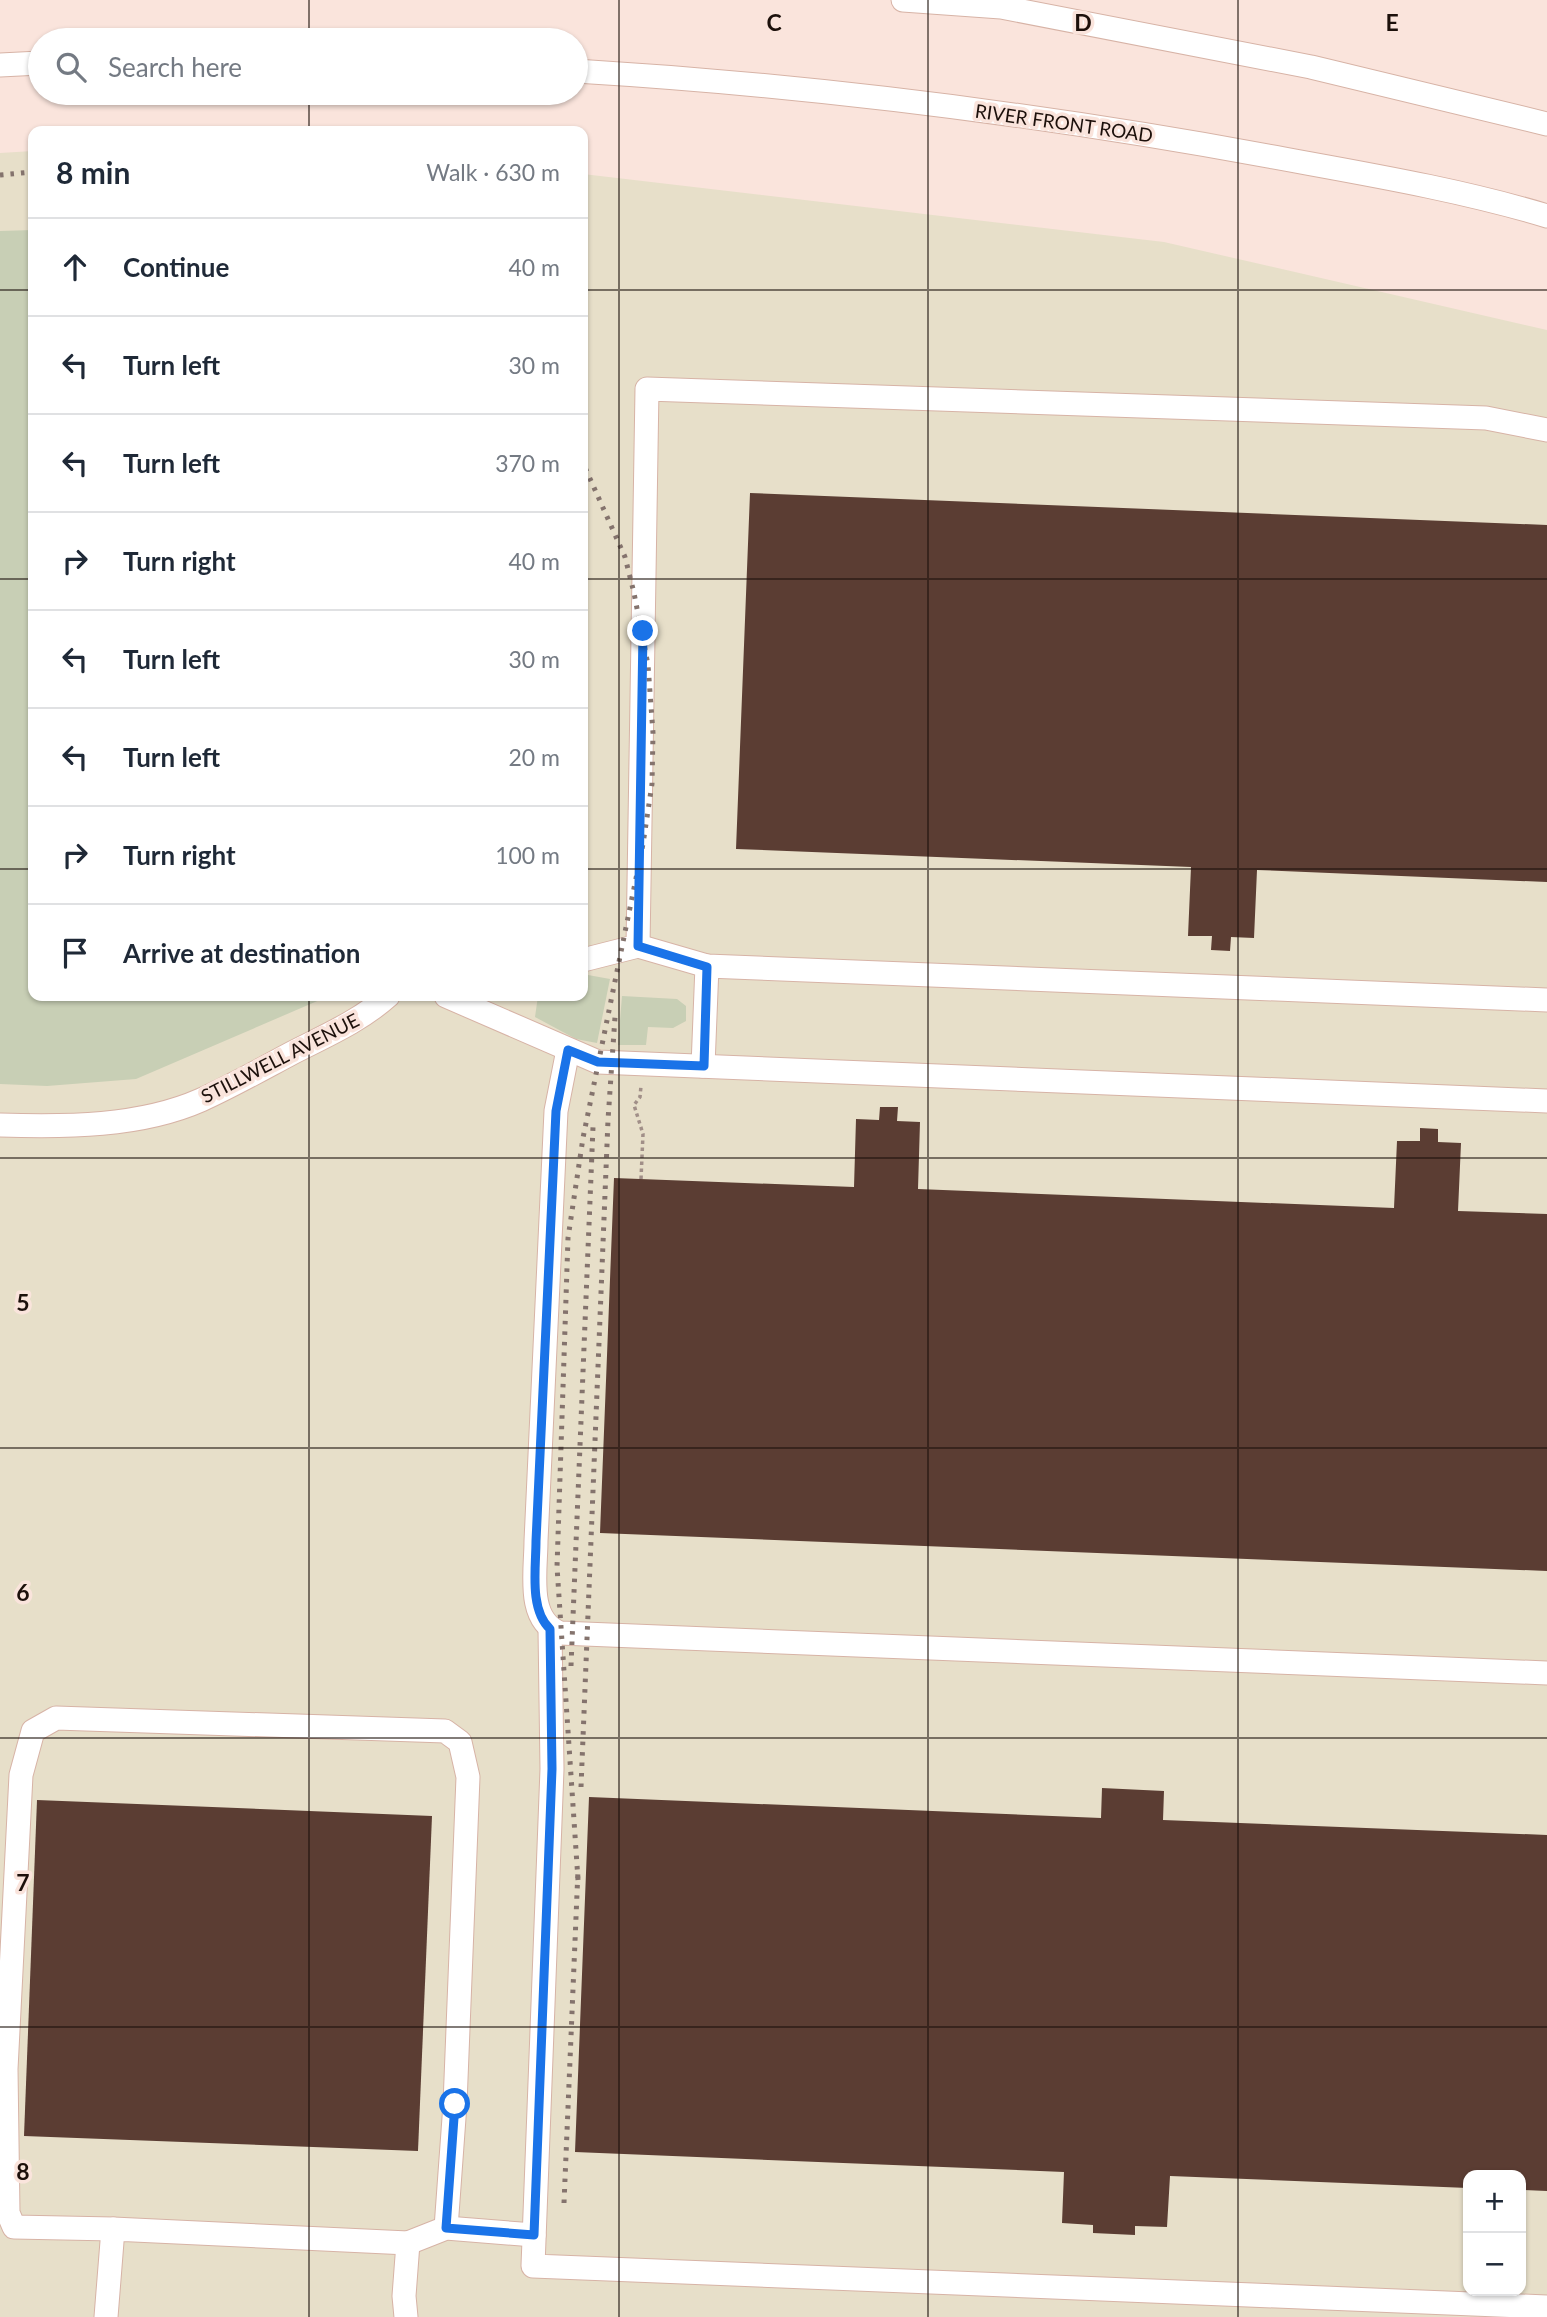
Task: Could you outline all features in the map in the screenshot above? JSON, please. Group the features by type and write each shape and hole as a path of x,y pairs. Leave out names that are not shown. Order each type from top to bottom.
{"street":[{"path":"903,0 1001,7 1311,67 1547,124"},
{"path":"0,65 28,64"},
{"name":"RIVER FRONT ROAD","path":"588,72 687,78 884,97 1161,136 1348,171 1547,216"},
{"path":"638,946 647,388 1486,418 1547,430"},
{"path":"588,959 638,946 707,967 1547,1000"},
{"path":"704,1066 707,967"},
{"name":"STILLWELL AVENUE","path":"0,1125 101,1123 148,1116 199,1101 337,1030 382,1001"},
{"path":"457,1001 598,1062 1547,1101"},
{"path":"568,1050 556,1111 536,1541 538,1610 542,1622 550,1629 560,1633 1547,1673"},
{"path":"550,1629 552,1769 533,2266 1547,2307"},
{"path":"446,2228 455,2104 468,1777 460,1742 445,1731 56,1718 33,1731 21,1775 6,2069 8,2213 15,2227 408,2243 446,2228 534,2235"},
{"path":"106,2317 113,2229"},
{"path":"406,2317 404,2296 408,2243"}],"path":[{"path":"641,1179 643,1134 634,1105 640,1097 642,1064"}],"shaded area":[{"path":"28,151 28,1001 588,1001 588,175 1164,242 1547,330 1547,2317 0,2317 0,153"}],"green space":[{"path":"28,230 28,1001 317,1001 136,1079 47,1086 0,1084 0,231"},
{"path":"588,975 610,979 597,1043 576,1039 535,1017 537,1001 588,1001"},
{"path":"622,996 677,999 686,1006 686,1021 673,1028 648,1027 646,1045 618,1045"}],"building":[{"path":"750,493 1547,525 1547,882 1257,870 1254,938 1231,937 1230,951 1211,950 1212,936 1188,936 1191,867 736,849"},
{"path":"880,1107 898,1107 897,1121 920,1122 918,1189 1394,1208 1397,1141 1420,1141 1420,1128 1438,1129 1438,1142 1461,1143 1458,1211 1547,1214 1547,1571 600,1533 614,1178 854,1187 856,1119 879,1120"},
{"path":"1102,1788 1164,1791 1163,1820 1547,1835 1547,2191 1526,2190 1526,2170 1463,2170 1463,2188 1170,2176 1167,2227 1135,2226 1135,2235 1093,2233 1093,2225 1062,2223 1064,2172 575,2152 589,1797 1101,1818"},
{"path":"37,1800 432,1816 418,2151 24,2136"}],"railway":[{"path":"0,175 28,172"},
{"path":"578,1880 557,1567 568,1238 583,1138 643,844 652,784 653,733 648,665 625,557 588,474"},
{"path":"581,1787 608,1120 615,1017"},
{"path":"571,1666 593,1127"},
{"path":"564,2203 578,1870"}],"route":[{"path":"455,2104 446,2228 534,2235 552,1769 553,1655 550,1629 542,1622 538,1610 536,1541 556,1111 568,1050 598,1062 704,1066 707,967 638,946 643,631"}]}
